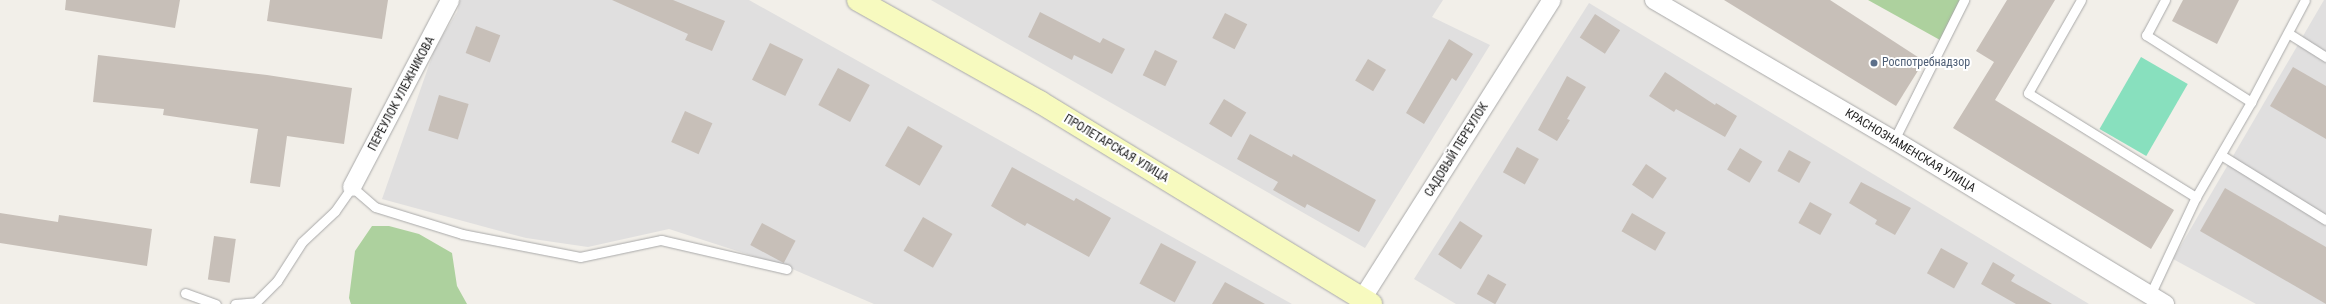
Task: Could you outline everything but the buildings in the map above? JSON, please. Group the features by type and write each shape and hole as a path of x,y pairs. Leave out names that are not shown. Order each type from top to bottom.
{"street":[{"name":"ПЕРЕУЛОК УЛЕЖНИКОВА","path":"352,187 450,0"},
{"name":"ПРОЛЕТАРСКАЯ УЛИЦА","path":"858,0 1040,102 1366,302"},
{"name":"САДОВЫЙ ПЕРЕУЛОК","path":"1366,302 1552,0"},
{"name":"КРАСНОЗНАМЕНСКАЯ УЛИЦА","path":"1654,0 1894,140 2165,304"}],"lane":[{"path":"1894,140 1964,0"},
{"path":"2081,0 2028,93 2196,197"},
{"path":"2164,0 2146,35 2251,102"},
{"path":"2150,295 2196,197 2251,102 2305,0"},
{"path":"2288,33 2326,57"},
{"path":"2221,155 2326,220"},
{"path":"235,304 256,302 276,281 302,242 336,211 352,187 375,207 462,234 580,258 661,240 787,269"},
{"path":"185,293 216,304"}],"shaded area":[{"path":"460,0 749,0 1292,304 874,304 790,268 669,229 588,247 526,238 382,199 435,48 457,12"},
{"path":"931,0 1443,0 1432,17 1490,45 1365,248"},
{"path":"2324,0 2326,0 2326,304 2256,304 2173,259"},
{"path":"1589,3 2089,304 1456,304 1414,279"}],"green space":[{"path":"1868,0 1967,0 1940,40"},
{"path":"2141,57 2188,84 2146,156 2100,129"},
{"path":"372,226 389,226 419,234 452,253 457,286 467,304 351,304 349,298 355,251"}],"place":[{"name":"Роспотребнадзор","path":"1874,63"}]}
